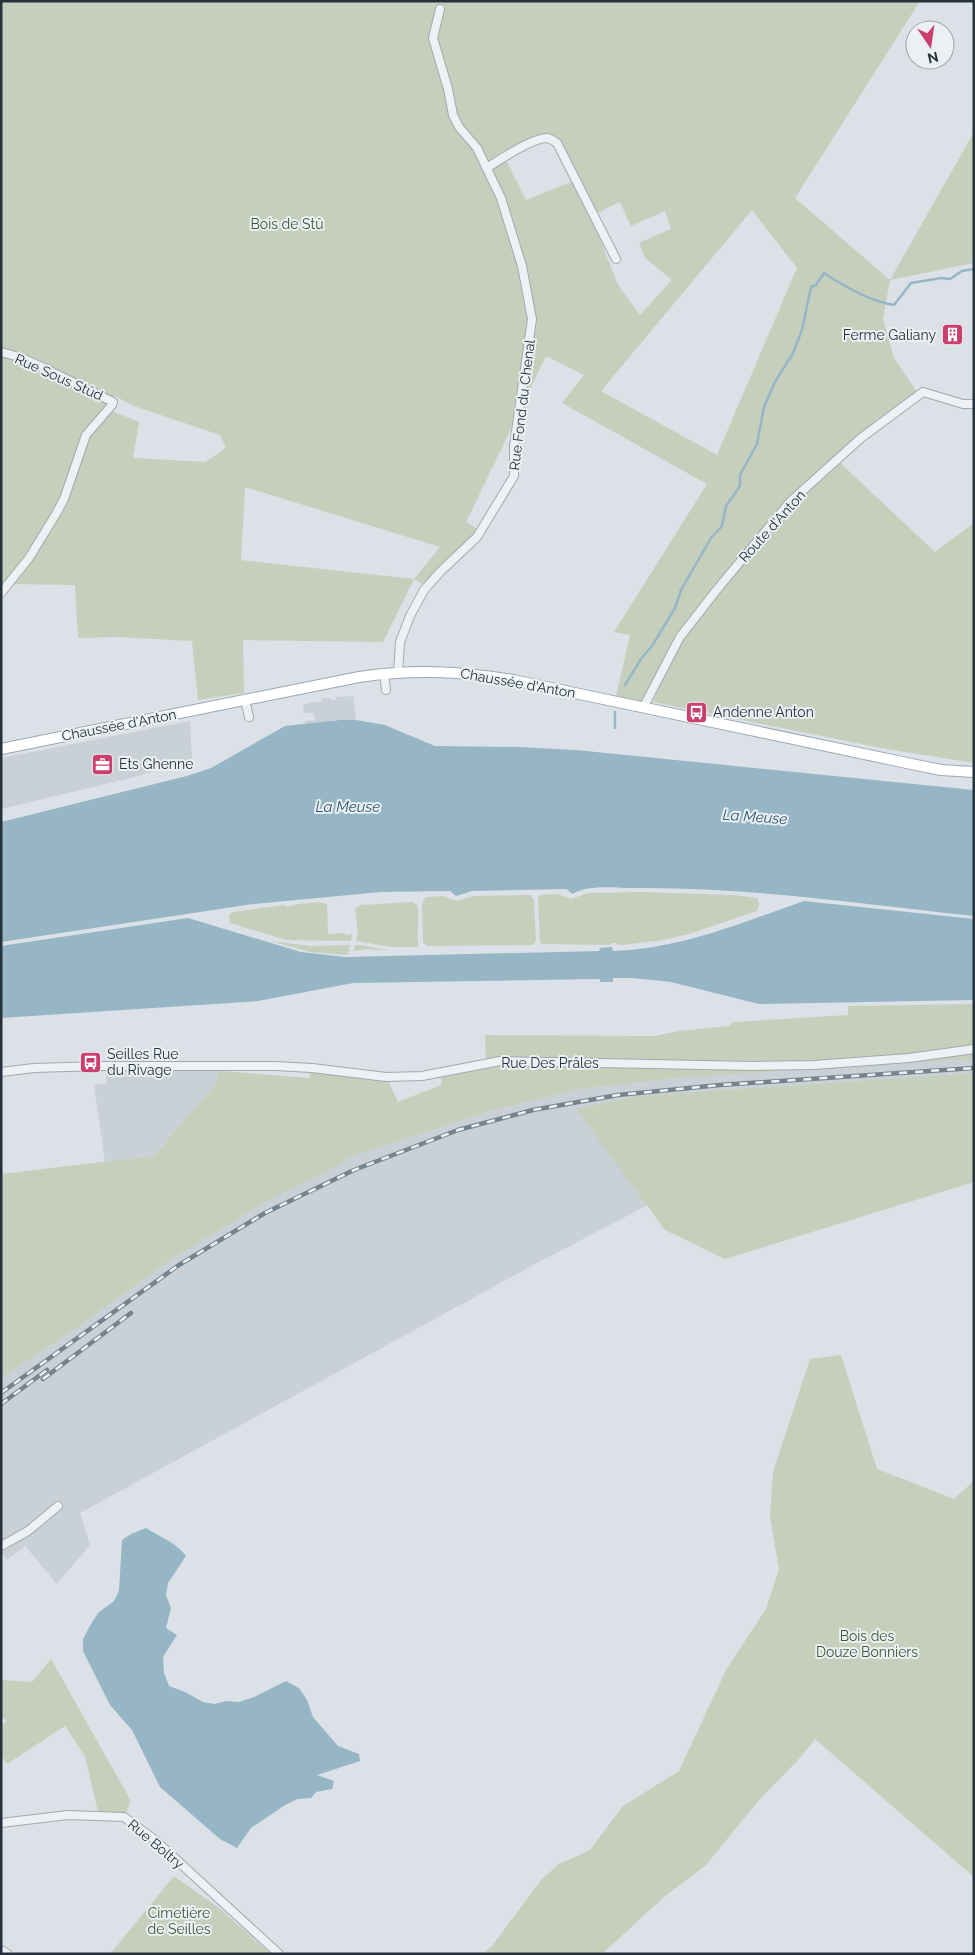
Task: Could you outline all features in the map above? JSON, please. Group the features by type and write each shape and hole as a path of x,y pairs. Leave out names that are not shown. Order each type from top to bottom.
{"main road":[{"name":"Chaussée d'Anton","path":"1,749 384,673 472,673 941,770 974,772"}],"street":[{"name":"Rue Fond du Chenal","path":"398,672 400,642 410,616 424,590 477,537 514,476 514,446 532,319 522,266 501,198 477,148 459,127 453,115 448,89 433,38 440,9"},
{"path":"487,168 504,156 540,140 552,140 557,144 616,260"},
{"name":"Rue Sous Stûd","path":"1,352 19,356 113,402 112,406 86,435 64,499 56,514 29,558 1,593"},
{"name":"Route d'Anton","path":"643,708 680,637 790,502 861,438 923,392 963,404 974,404"},
{"path":"384,673 386,690"},
{"path":"244,700 249,718"},
{"name":"Rue Des Prâles","path":"1,1072 34,1068 127,1066 312,1068 386,1077 422,1076 500,1062 753,1066 814,1065 909,1058 974,1050"},
{"path":"1,1546 28,1531 58,1506"},
{"name":"Rue Boltry","path":"1,1824 68,1815 124,1817 155,1840 279,1954"},
{"path":"1,1950 8,1954"}],"shaded area":[{"path":"353,696 356,720 332,720 335,753 309,751 305,721 315,720 314,713 304,713 303,705 321,702 321,699 324,698 335,700 337,697"},
{"path":"190,721 192,759 135,777 1,809 1,758"},
{"path":"974,1059 974,1073 637,1096 577,1109 648,1205 537,1263 80,1513 90,1545 57,1584 25,1546 7,1560 1,1551 1,1378 91,1318 168,1261 274,1197 323,1174 355,1155 487,1112 581,1089 689,1077"},
{"path":"105,1069 220,1071 215,1084 154,1156 105,1162 94,1085 107,1083"}],"green space":[{"name":"Bois de Stû","path":"1,1 920,1 908,20 905,20 905,25 795,198 890,280 883,319 894,358 919,395 837,460 935,552 974,523 974,763 881,748 653,702 661,680 643,708 615,701 630,635 614,632 707,484 562,403 584,375 546,356 466,522 479,530 425,586 414,579 383,642 243,640 244,693 198,700 192,641 118,637 78,638 75,585 11,584 35,556 60,514 91,432 112,411 139,422 133,458 205,462 226,448 220,435 134,406 115,396 88,428 56,507 1,590","holes":["546,138 557,144 576,180 526,200 504,156","620,202 631,226 665,211 671,229 639,243 645,258 672,280 640,315 618,285 591,216","752,210 797,268 717,455 601,391","245,487 440,547 414,579 241,560"]},
{"path":"974,132 974,263 890,280"},
{"path":"644,892 734,895 757,898 759,904 757,911 689,934 663,940 622,945 617,943 611,943 611,945 542,944 540,942 538,899 540,895 557,894 571,899 588,893"},
{"path":"530,895 534,900 536,940 533,945 427,946 423,942 422,905 427,897 443,896 456,901 473,896"},
{"path":"319,902 327,904 328,934 352,934 351,941 286,940 230,923 229,915 232,912"},
{"path":"412,902 417,905 418,909 418,947 392,947 356,941 358,933 355,908 361,905"},
{"path":"270,941 311,946 350,945 348,955 310,952"},
{"path":"355,945 389,951 368,949 354,951"},
{"path":"974,1004 974,1059 689,1077 581,1089 487,1112 355,1155 323,1174 274,1197 168,1261 91,1318 1,1378 1,1174 154,1156 215,1084 220,1071 309,1078 311,1071 388,1080 398,1102 441,1085 441,1073 486,1064 485,1035 655,1036 679,1031 728,1026 734,1022 848,1015 848,1006"},
{"path":"974,1073 974,1182 725,1259 665,1230 576,1109 637,1096"},
{"name":"Bois des Douze Bonniers","path":"841,1355 877,1469 954,1499 974,1481 974,1877 815,1739 799,1759 759,1800 706,1865 664,1897 602,1954 482,1954 492,1946 542,1879 559,1864 590,1850 623,1806 679,1771 726,1670 766,1609 779,1569 770,1517 773,1472 810,1359"},
{"path":"51,1659 131,1801 124,1817 99,1816 85,1756 65,1726 7,1764 1,1755 1,1726 7,1721 1,1717 1,1680 32,1682"},
{"name":"Cimetière de Seilles","path":"174,1876 219,1908 271,1954 110,1954"}],"water":[{"name":"La Meuse","path":"356,720 385,725 435,746 576,750 974,790 974,916 763,893 678,888 603,887 586,889 572,894 567,889 472,891 456,896 450,891 381,892 253,904 1,942 1,822 187,776 211,768 285,726"},
{"path":"804,901 974,919 974,1000 759,1004 671,982 613,978 613,982 600,982 600,979 353,983 258,1001 1,1018 1,946 188,918 301,952 345,957 599,951 600,948 612,947 613,951 662,945 710,934"},
{"path":"146,1528 173,1544 186,1556 168,1583 166,1595 171,1608 166,1628 177,1635 163,1657 164,1673 169,1686 203,1702 215,1704 226,1701 239,1702 254,1697 286,1681 299,1688 307,1700 313,1717 338,1746 359,1754 360,1761 317,1775 334,1781 332,1789 316,1792 311,1798 298,1799 285,1805 251,1828 237,1848 220,1839 160,1787 132,1730 110,1705 83,1651 83,1639 91,1624 98,1613 114,1601 119,1591 122,1540"}],"waterway":[{"path":"625,685 675,608 681,590 711,538 722,526 726,506 740,486 740,475 757,444 764,407 775,382 793,353 802,330 811,287 816,285 824,273 858,293 894,305 911,283 941,278 950,279 962,271 974,269"},
{"path":"615,712 615,728"}],"railway":[{"path":"1,1393 179,1265 265,1213 354,1170 458,1130 533,1110 618,1095 720,1085 974,1068"},
{"path":"43,1379 131,1313"},
{"path":"1,1404 47,1370"}],"place":[{"name":"Ferme Galiany","path":"952,335"},
{"name":"Andenne Anton","path":"697,712"},
{"name":"Ets Ghenne","path":"103,764"},
{"name":"Seilles Rue du Rivage","path":"91,1062"}]}
